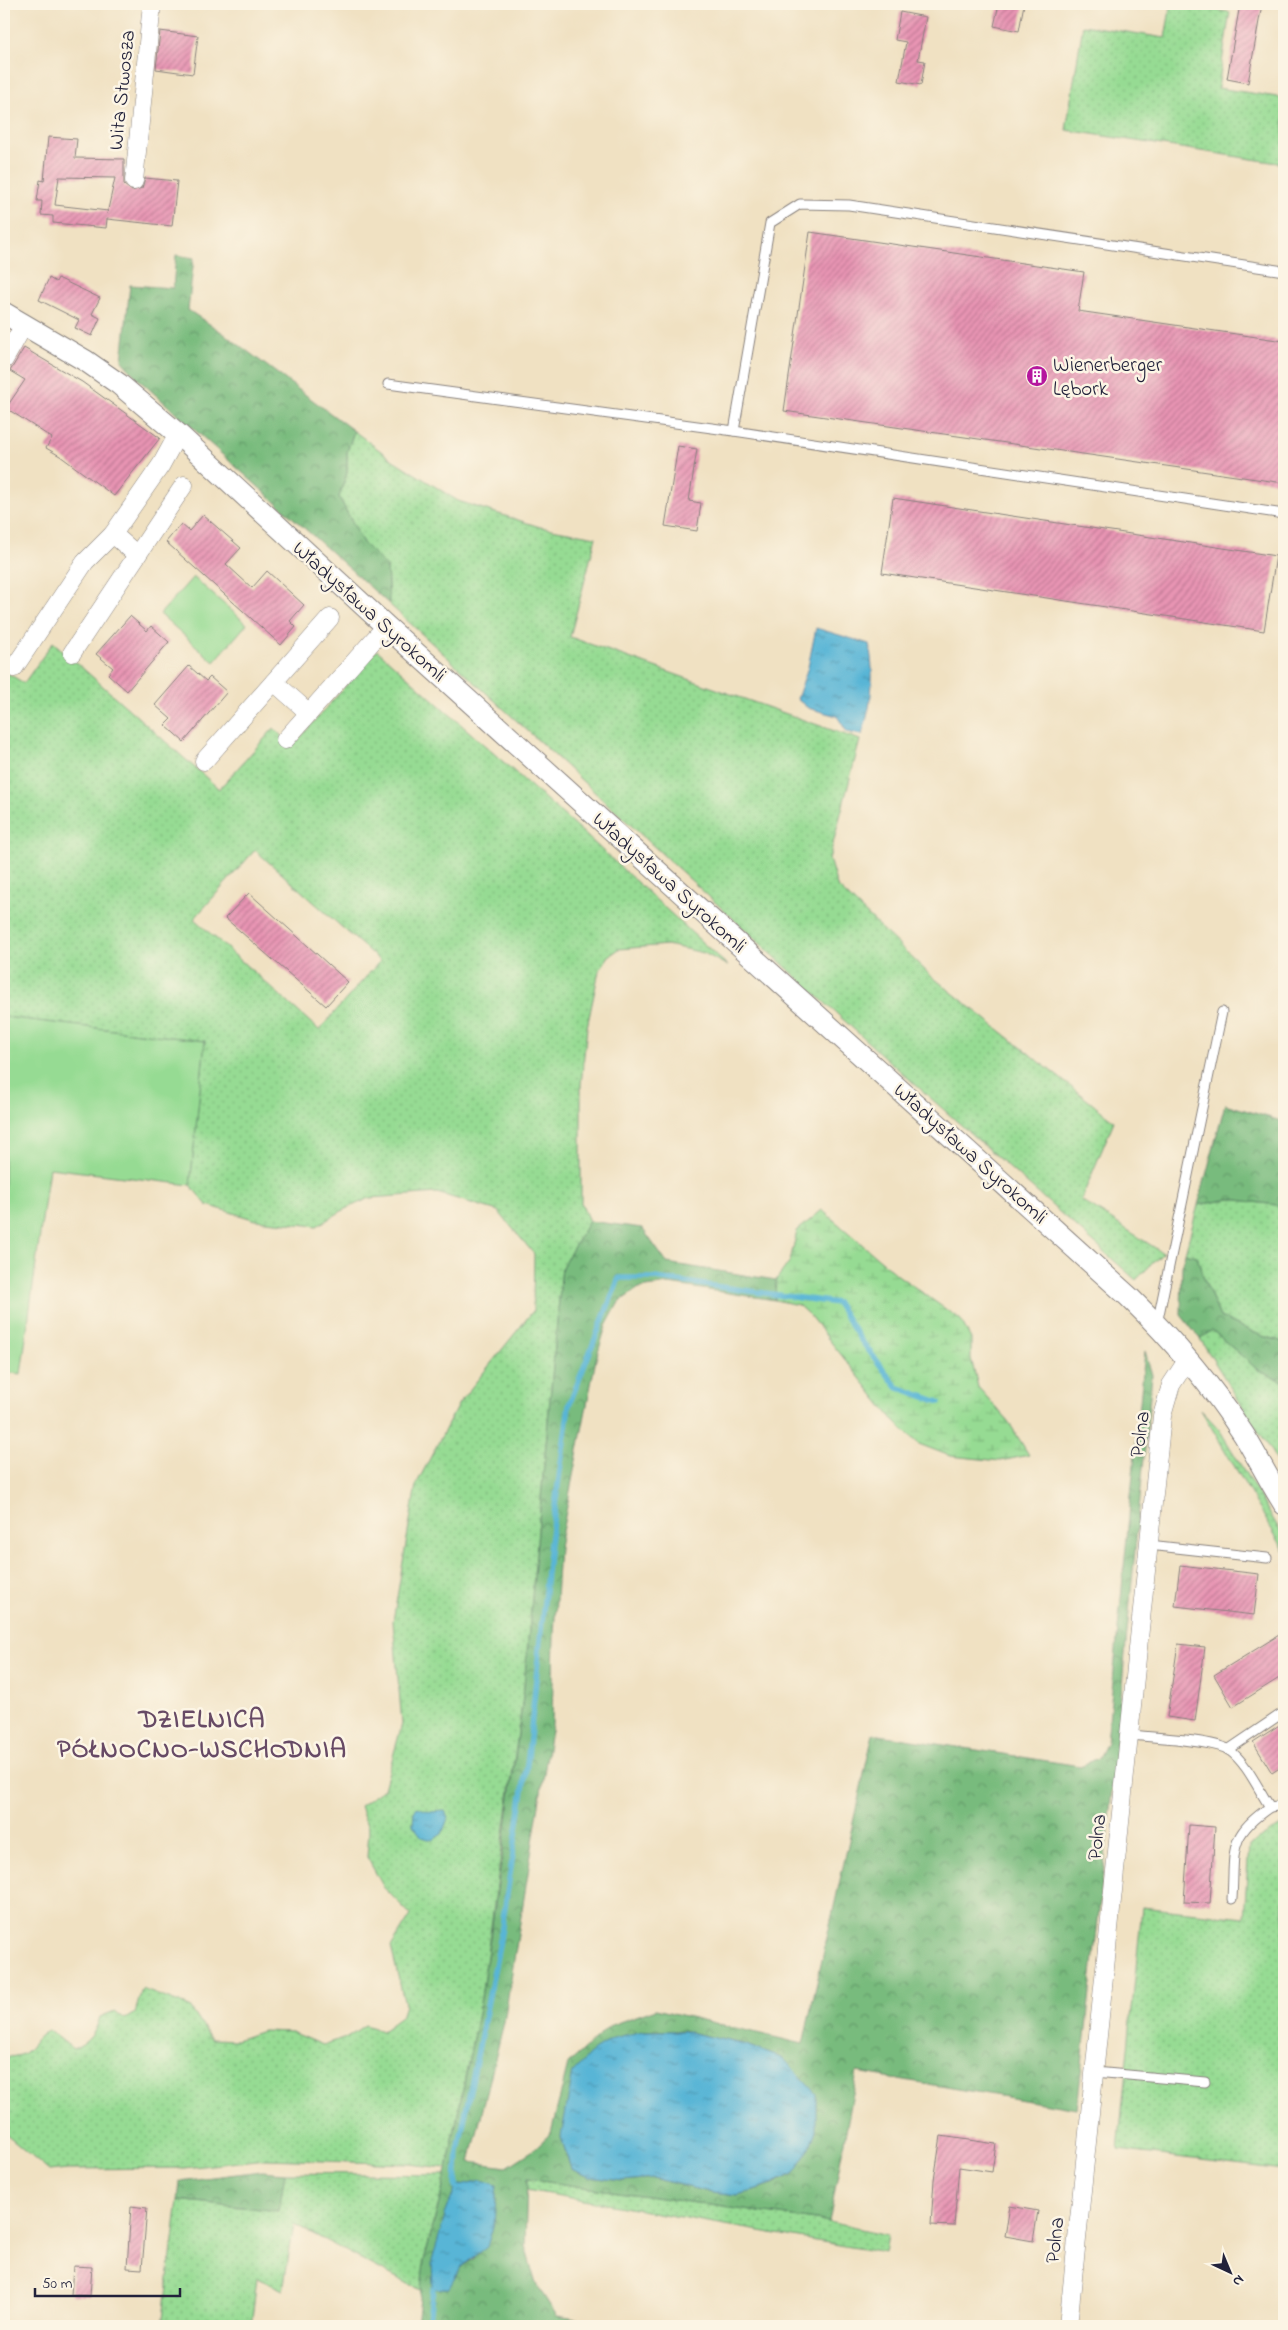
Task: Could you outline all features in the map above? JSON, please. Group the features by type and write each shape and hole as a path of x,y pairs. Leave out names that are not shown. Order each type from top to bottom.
{"street":[{"name":"Wita Stwosza","path":"134,181 152,4"},
{"name":"Władysława Syrokomli","path":"4,313 86,361 178,434 386,626 1099,1268 1157,1324 1188,1359 1244,1436 1284,1504"},
{"path":"4,360 24,325"},
{"path":"14,668 85,562 113,534 161,465 178,434"},
{"path":"72,653 184,486"},
{"path":"113,534 138,555"},
{"path":"204,761 330,618"},
{"path":"285,740 386,626"},
{"path":"274,682 309,713"},
{"name":"Polna","path":"1068,2326 1162,1416 1172,1385 1188,1359"}],"lane":[{"path":"734,430 770,223 800,204 849,205 1284,271"},
{"path":"388,384 734,430 1284,514"},
{"path":"1157,1324 1222,1012"},
{"path":"1149,1546 1267,1558"},
{"path":"1228,1750 1284,1712"},
{"path":"1130,1735 1211,1744 1228,1750 1242,1764 1270,1806"},
{"path":"1232,1899 1236,1844 1241,1831 1251,1820 1270,1806 1284,1805"},
{"path":"1095,2072 1205,2082"}],"green space":[{"path":"1171,4 1230,12 1218,88 1284,98 1284,164 1066,130 1083,25 1165,38"},
{"path":"176,255 194,258 188,310 223,333 354,431 347,452 347,473 339,497 363,543 387,567 389,604 138,379 122,361 130,285 173,288"},
{"path":"354,431 390,458 458,501 540,527 596,537 570,637 860,740 829,859 837,886 930,975 1114,1121 1081,1200 1163,1253 1136,1280 882,1055 389,604 387,567 363,543 339,497 347,473 347,452"},
{"path":"193,577 247,624 214,662 160,614"},
{"path":"53,642 219,789 274,728 292,747 377,650 578,828 728,966 704,953 667,945 619,949 609,956 599,971 587,1027 581,1084 581,1203 589,1221 562,1267 523,1697 481,1998 447,2168 408,2164 266,2159 184,2168 67,2169 49,2171 4,2133 4,2057 26,2052 37,2039 49,2030 73,2049 91,2037 100,2017 115,2011 125,2019 135,2013 142,1989 190,2007 211,2039 237,2040 263,2031 292,2032 323,2045 347,2037 365,2025 382,2031 401,2017 405,2005 391,1947 411,1915 384,1888 367,1857 369,1831 360,1806 384,1789 402,1724 393,1621 416,1485 459,1403 533,1311 534,1254 498,1211 437,1193 370,1198 345,1209 317,1226 256,1220 207,1205 190,1185 205,1041 4,1017 4,671 24,683","holes":["255,850 380,961 319,1030 194,919"]},
{"path":"4,1017 205,1041 190,1185 49,1168 21,1374 4,1372"},
{"path":"1225,1104 1284,1122 1284,1206 1230,1199 1198,1205"},
{"path":"1230,1199 1284,1206 1284,1342 1262,1336 1220,1317 1202,1274 1197,1256 1185,1253 1198,1205"},
{"path":"822,1210 899,1276 961,1320 971,1339 971,1358 978,1387 1008,1421 1029,1455 1001,1461 950,1456 919,1444 896,1423 810,1316 798,1305 775,1300 776,1280 790,1261 797,1231"},
{"path":"589,1221 642,1228 667,1263 776,1280 775,1300 669,1284 639,1288 619,1302 606,1326 596,1359 559,1547 554,1635 552,1724 504,2022 470,2162 507,2167 532,2151 551,2133 568,2064 611,2025 656,2009 803,2044 873,1734 1080,1766 1099,1758 1107,1742 1145,1351 1152,1375 1107,1839 1077,2109 857,2072 829,2222 527,2179 525,2246 536,2284 557,2316 622,2326 417,2326 424,2261 444,2184 481,1998 503,1850 523,1697 562,1267","holes":["643,2031 684,2031 743,2044 784,2059 793,2174 773,2184 738,2195 704,2191 653,2178 622,2181 590,2177 571,2169 561,2137","465,2185 475,2258 461,2267 456,2187"]},
{"path":"1185,1253 1197,1256 1202,1274 1220,1317 1262,1336 1284,1342 1284,1382 1259,1371 1212,1330 1200,1339 1181,1315 1182,1266"},
{"path":"1212,1330 1259,1371 1284,1382 1284,1472 1200,1339"},
{"path":"1201,1410 1219,1429 1284,1537 1284,1550"},
{"path":"1284,1823 1284,2170 1118,2150 1142,1907 1244,1918 1249,1845"},
{"path":"261,2171 285,2173 279,2211 178,2200 180,2181"},
{"path":"285,2173 446,2175 424,2261 422,2291 294,2224 283,2290 257,2278 251,2326 162,2326 178,2200 278,2211"},
{"path":"527,2179 829,2222 888,2235 885,2253 526,2190"},
{"path":"72,2320 128,2326 54,2326"}],"water":[{"path":"816,628 869,644 872,689 862,735 847,732 837,716 808,708 797,699 808,667"},
{"path":"417,1807 431,1812 445,1811 448,1818 442,1834 432,1840 422,1837 413,1825 414,1812"},
{"path":"643,2031 684,2031 743,2044 784,2059 816,2094 816,2130 809,2150 793,2174 772,2184 738,2195 704,2191 653,2178 622,2181 590,2177 571,2169 561,2137 573,2072 594,2050 613,2038"},
{"path":"482,2180 497,2185 494,2223 487,2247 461,2267 449,2288 433,2289 432,2261 445,2215 456,2186"}],"building":[{"path":"999,4 1024,4 1019,31 994,26"},
{"path":"1240,4 1262,4 1248,83 1227,79"},
{"path":"900,12 926,17 918,60 925,61 921,85 899,81 906,42 895,40"},
{"path":"160,31 198,36 193,74 156,69"},
{"path":"48,137 77,139 75,158 124,159 124,185 132,191 142,188 145,178 177,181 172,226 107,219 106,228 53,223 53,216 41,215 42,201 37,201 40,180 44,181","holes":["59,177 115,178 108,211 55,205"]},
{"name":"Wienerberger Lębork","path":"810,232 1084,272 1078,311 1284,341 1284,483 784,411"},
{"path":"49,278 56,282 58,278 100,298 92,314 100,318 92,336 75,328 79,320 39,300"},
{"path":"24,348 82,382 160,438 114,496 60,456 46,448 52,438 6,408 25,380 10,371"},
{"path":"678,446 697,449 689,501 701,503 697,531 665,526"},
{"path":"893,498 1276,556 1264,631 882,573"},
{"path":"203,515 241,548 226,564 252,588 267,571 304,605 290,621 296,627 281,645 166,542 181,524 189,531"},
{"path":"130,616 147,631 151,626 169,642 127,691 108,674 113,668 96,654"},
{"path":"189,666 206,681 210,677 227,692 184,742 165,725 171,719 155,705"},
{"path":"249,893 348,982 326,1006 225,918"},
{"path":"1180,1565 1259,1574 1254,1615 1175,1606"},
{"path":"1284,1632 1284,1675 1233,1707 1214,1675"},
{"path":"1178,1644 1205,1647 1195,1721 1167,1717"},
{"path":"1284,1722 1284,1765 1272,1773 1253,1742"},
{"path":"1189,1825 1215,1827 1210,1903 1184,1902"},
{"path":"941,2136 996,2144 992,2172 959,2167 954,2226 931,2225 934,2180"},
{"path":"131,2206 147,2208 142,2269 127,2268"},
{"path":"1010,2206 1038,2211 1033,2241 1005,2236"},
{"path":"73,2266 92,2267 90,2296 71,2295"}],"waterway":[{"path":"456,2186 458,2151 499,1946 528,1757 550,1543 569,1405 619,1278 655,1278 837,1303 860,1339 897,1387 939,1402"},
{"path":"428,2326 433,2289"}],"place":[{"name":"Wienerberger Lębork","path":"1037,376"}],"district":[{"name":"DZIELNICA PÓŁNOCNO-WSCHODNIA","path":"202,1733"}]}
